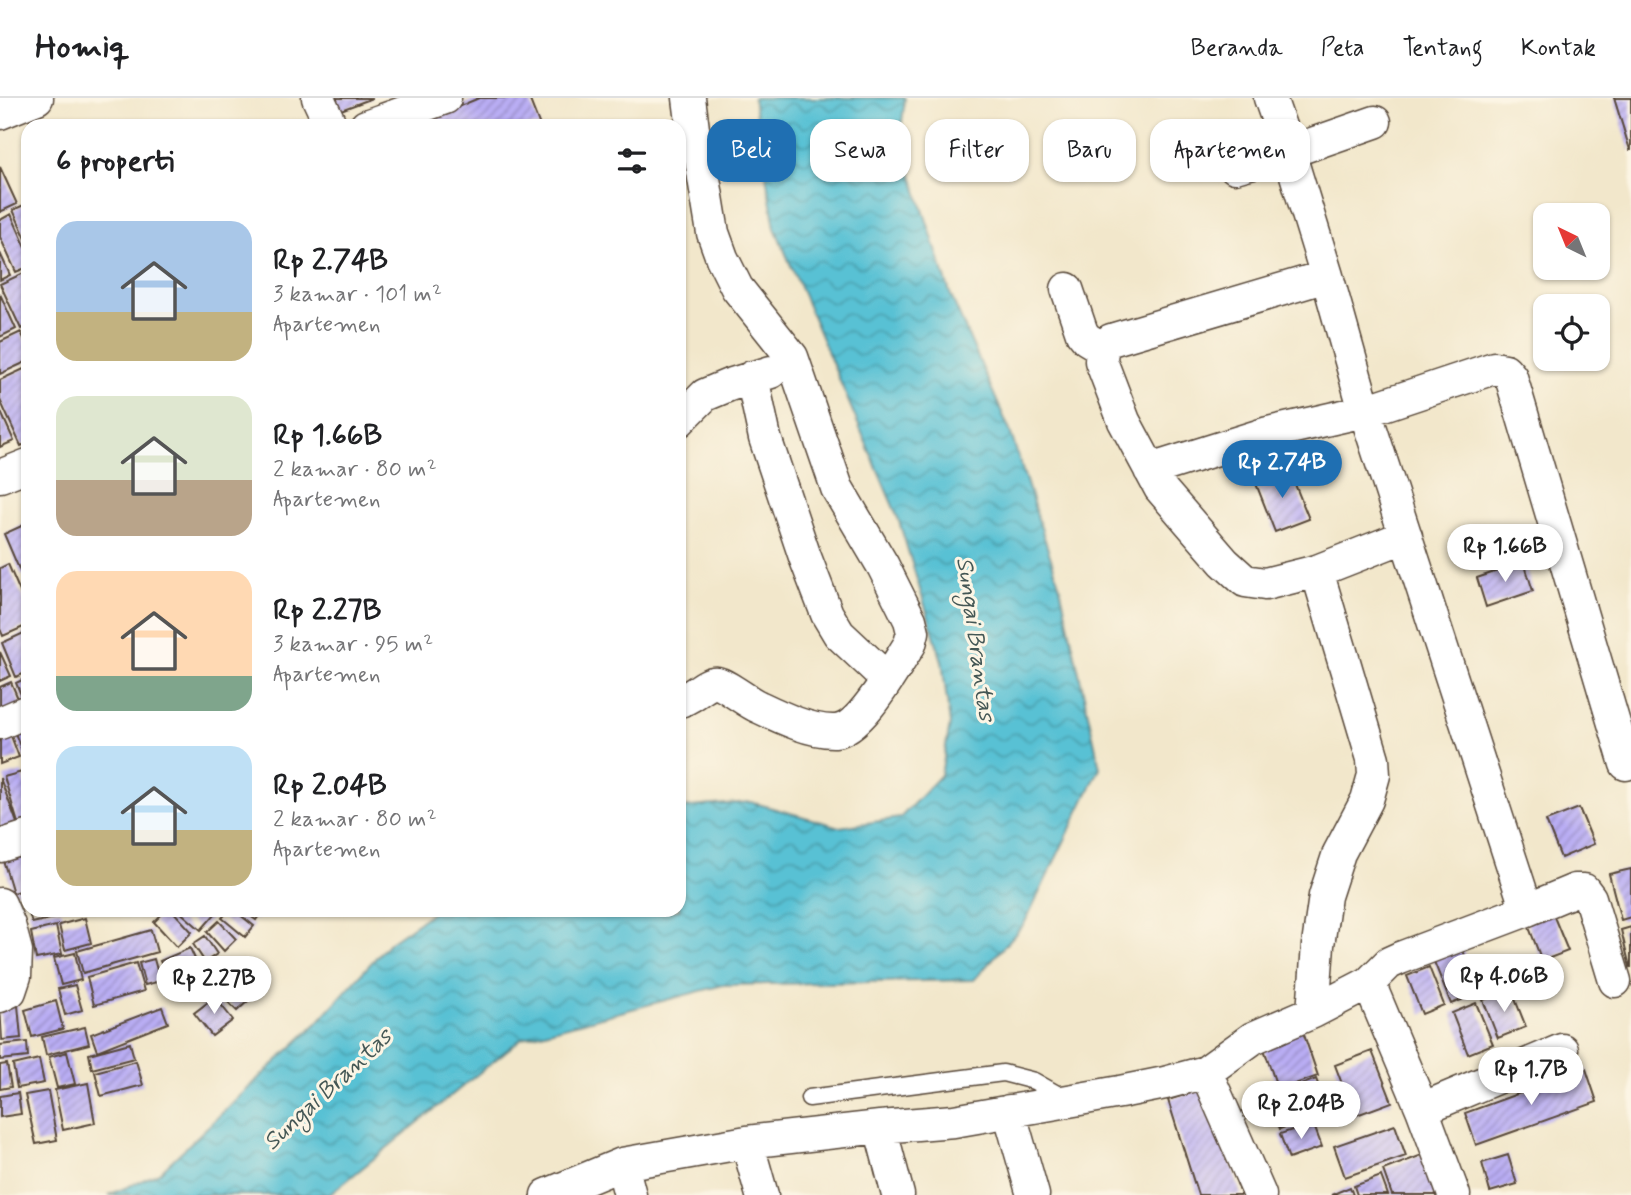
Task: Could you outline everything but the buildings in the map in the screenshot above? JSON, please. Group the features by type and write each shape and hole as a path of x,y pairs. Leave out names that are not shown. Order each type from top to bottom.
{"street":[{"path":"0,113 37,98"},
{"path":"318,98 328,119"},
{"path":"386,119 445,98"},
{"path":"686,688 719,683 753,705 789,721 835,731 842,730 865,712 910,644 913,632 883,566 837,488 792,357 737,288 722,258 713,233 689,98"},
{"path":"1270,98 1277,119"},
{"path":"1310,145 1375,122"},
{"path":"1298,182 1365,411 1527,910"},
{"path":"1327,276 1111,340 1102,348 1101,361 1124,421 1160,488 1204,540 1245,582 1265,584 1318,571 1406,536"},
{"path":"1067,289 1083,333 1087,339 1102,348"},
{"path":"686,414 705,395 752,377 796,367"},
{"path":"1150,470 1268,433 1365,411 1494,368 1505,370 1511,377 1626,764"},
{"path":"752,377 765,438 827,614 839,634 887,679"},
{"path":"0,476 21,468"},
{"path":"1313,1012 1325,896 1339,853 1367,800 1374,775 1373,759 1318,571"},
{"path":"0,723 21,714"},
{"path":"0,846 21,838"},
{"path":"547,1195 622,1164 747,1142 954,1121 1165,1083 1206,1072 1253,1038 1313,1012 1369,983 1389,963 1400,957 1575,890 1584,890 1590,898 1615,981"},
{"path":"0,904 16,951 15,976 10,990 0,996"},
{"path":"1369,983 1422,1109 1454,1195"},
{"path":"1422,1109 1562,1050"},
{"path":"1206,1072 1259,1195"},
{"path":"1009,1111 1032,1195"},
{"path":"880,1127 898,1195"},
{"path":"747,1142 762,1195"},
{"path":"622,1164 630,1195"}],"lane":[{"path":"809,1098 1003,1073 1034,1081 1069,1101"}],"water":[{"name":"Sungai Brantas","path":"753,98 905,98 902,119 810,119 810,182 911,182 911,172 951,296 1010,431 1060,587 1100,768 1024,924 974,980 723,985 522,1038 329,1195 109,1195 159,1173 317,1023 390,942 426,917 686,917 686,807 751,802 840,827 900,818 941,775 950,724 942,661 898,518 775,228 767,182 796,182 796,119 757,119"}]}
